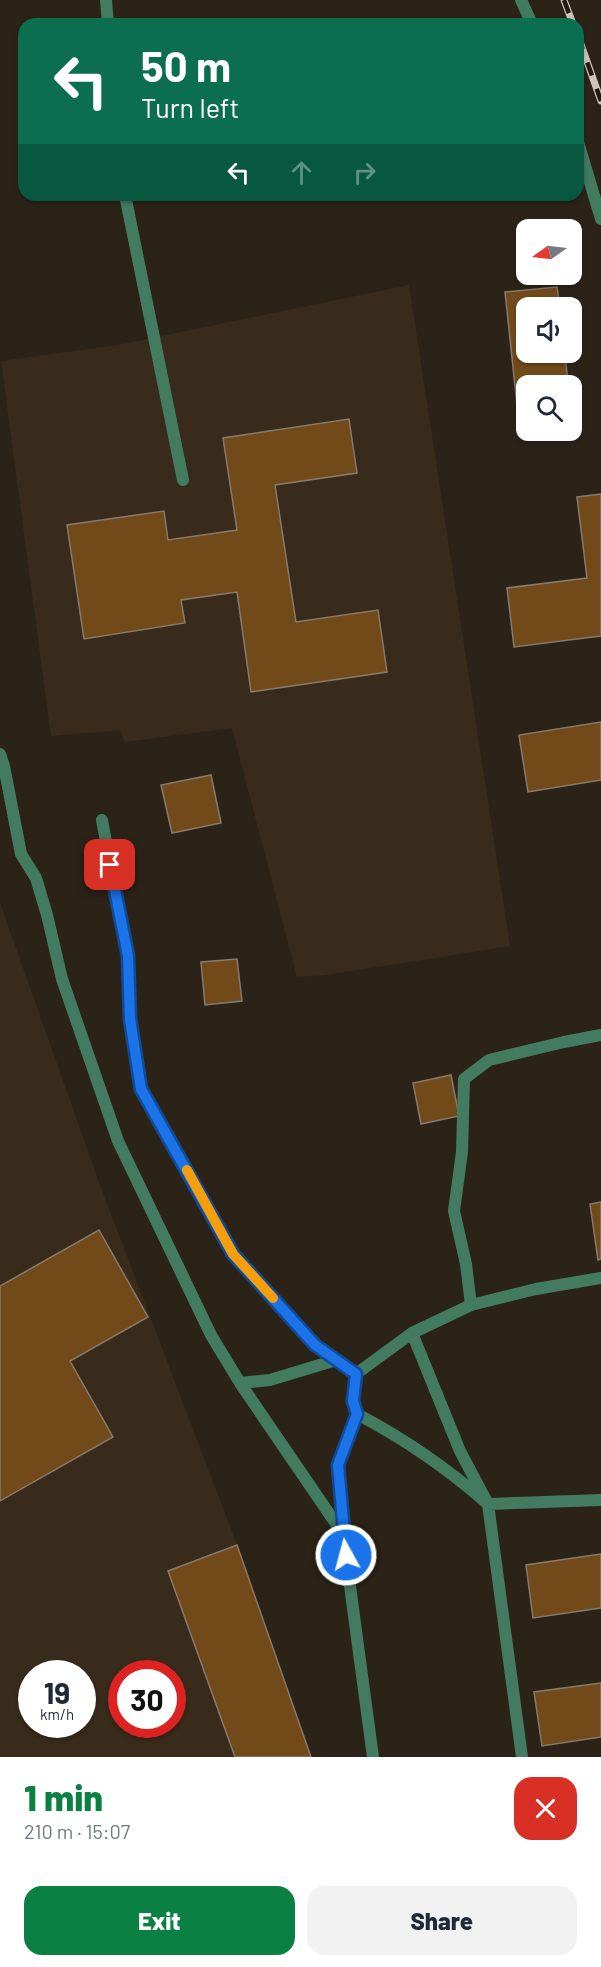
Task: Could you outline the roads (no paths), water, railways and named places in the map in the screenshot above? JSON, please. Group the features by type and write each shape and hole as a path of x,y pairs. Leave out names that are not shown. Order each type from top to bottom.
{"street":[{"path":"106,0 108,18"},
{"path":"521,0 529,18"},
{"path":"584,162 601,219"},
{"path":"125,201 183,480"},
{"path":"0,754 21,854 36,878 62,979 118,1141 211,1335 240,1383 343,1534"},
{"path":"102,820 128,956 130,1019 141,1089 233,1254 315,1345 356,1374"},
{"path":"471,1305 466,1264 454,1211 462,1152 464,1079 489,1060 601,1035"},
{"path":"374,1757 343,1534 338,1465 357,1414 353,1401 356,1374 412,1333 471,1305 536,1289 601,1278"},
{"path":"412,1333 460,1451 488,1504 522,1757"},
{"path":"240,1383 270,1380 336,1360"},
{"path":"357,1414 422,1452 461,1480 488,1504 601,1500"}],"railway":[{"path":"564,0 571,18"},
{"path":"584,53 601,101"}]}
